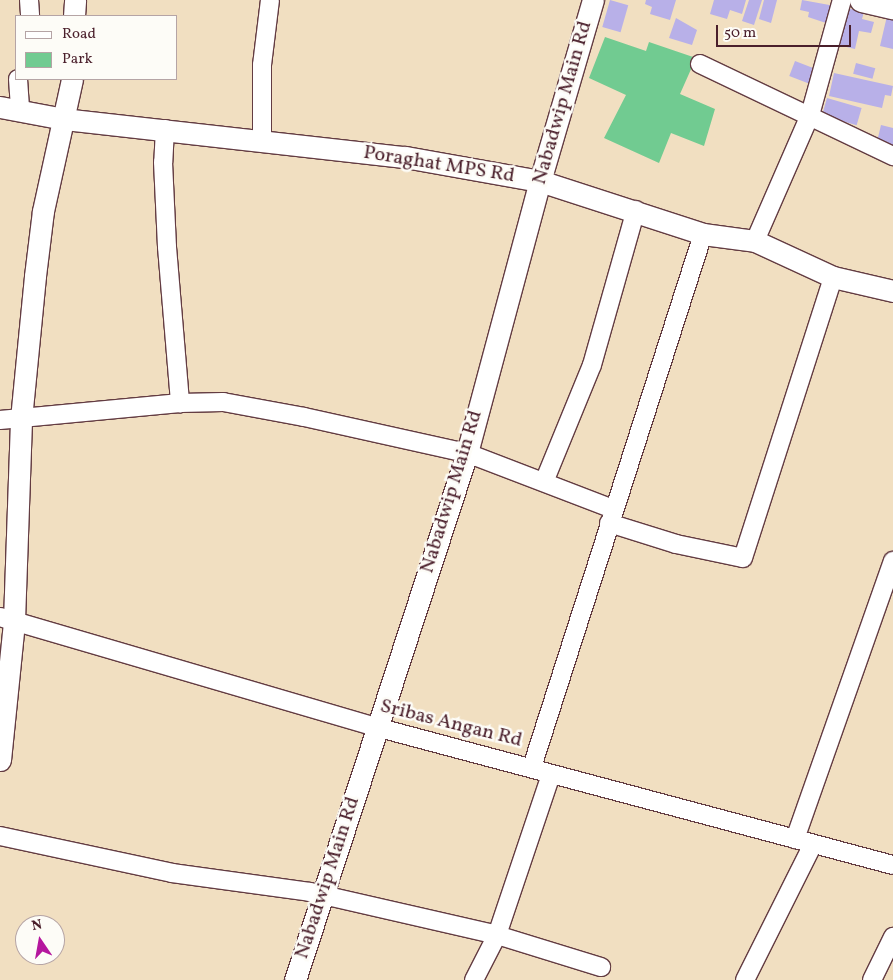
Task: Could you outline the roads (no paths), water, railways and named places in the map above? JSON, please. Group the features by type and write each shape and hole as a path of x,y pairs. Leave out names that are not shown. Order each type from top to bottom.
{"main road":[{"path":"862,0 893,7"}],"street":[{"path":"29,0 30,15"},
{"path":"74,15 75,0"},
{"path":"262,141 262,65 270,0"},
{"name":"Nabadwip Main Rd","path":"295,980 467,453 540,181 593,0"},
{"path":"755,241 810,116 842,0"},
{"path":"700,64 893,156"},
{"path":"10,108 18,80"},
{"path":"0,760 7,619 21,419 43,211 72,80"},
{"name":"Poraghat MPS Rd","path":"10,108 64,119 405,157 540,181 636,210 703,234 755,241 833,277 893,291"},
{"path":"166,129 163,162 167,246 180,403"},
{"path":"544,482 592,365 636,210"},
{"path":"532,767 703,234"},
{"path":"0,420 180,403 232,404 467,453 544,482 611,516 676,544 743,558 833,277"},
{"path":"795,839 893,561"},
{"name":"Sribas Angan Rd","path":"7,619 376,727 532,767 551,775 893,865"},
{"path":"474,980 497,935 551,775"},
{"path":"0,836 172,873 322,895 497,935 601,967"},
{"path":"744,980 813,844"},
{"path":"872,980 893,937"}]}
